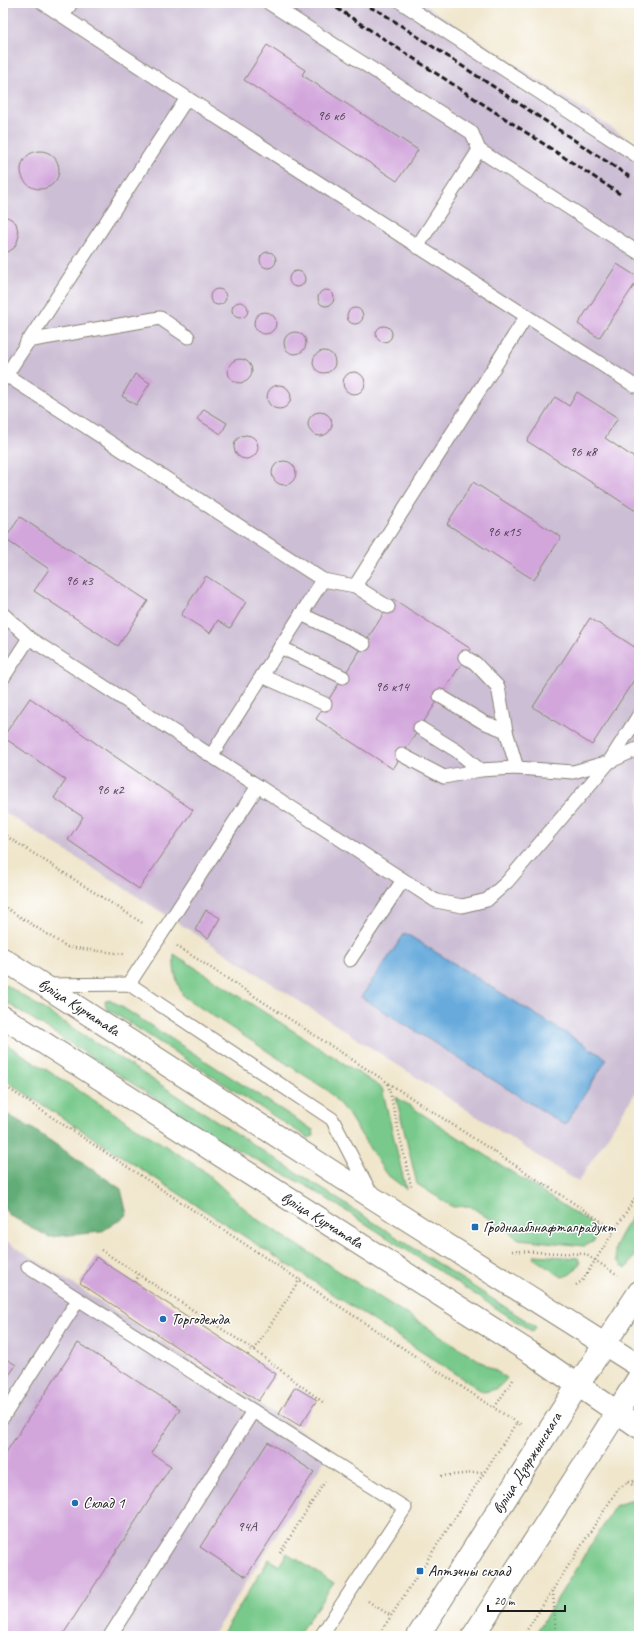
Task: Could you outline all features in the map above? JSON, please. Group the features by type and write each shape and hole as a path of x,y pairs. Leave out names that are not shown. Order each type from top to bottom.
{"main road":[{"name":"вуліца Курчатава","path":"3,958 373,1198 639,1366"},
{"name":"вуліца Курчатава","path":"3,1017 525,1349 639,1426"},
{"name":"вуліца Дзяржынскага","path":"418,1636 604,1344 639,1292"},
{"path":"473,1636 580,1472 639,1377"}],"lane":[{"path":"43,3 417,247 526,316 638,384"},
{"path":"63,16 71,3"},
{"path":"269,3 472,133 479,150 639,253"},
{"path":"402,3 639,157"},
{"path":"187,98 4,377 323,580 355,586 388,607"},
{"path":"417,247 479,150"},
{"path":"355,586 526,316"},
{"path":"27,341 160,318 188,336"},
{"path":"211,756 323,580"},
{"path":"3,614 29,638 436,901 462,906 487,900 507,882 609,762 639,715"},
{"path":"301,614 364,644"},
{"path":"3,678 29,638"},
{"path":"280,647 343,677"},
{"path":"465,657 476,663 498,687 506,731 516,768"},
{"path":"262,676 325,704"},
{"path":"440,696 483,722 506,731"},
{"path":"420,728 457,751 480,770"},
{"path":"402,755 444,777 480,770 516,768 573,772 609,762 639,748"},
{"path":"129,984 258,786"},
{"path":"350,960 403,880"},
{"path":"45,985 129,984 332,1118 373,1198"},
{"path":"28,1267 405,1508 321,1636"},
{"path":"3,1418 78,1300"},
{"path":"110,1636 253,1411"}],"path":[{"path":"3,834 146,925"},
{"path":"3,906 67,947 147,957"},
{"path":"174,944 615,1230"},
{"path":"388,1083 411,1186"},
{"path":"3,1085 528,1430"},
{"path":"576,1285 582,1281 639,1192"},
{"path":"101,1250 253,1349 324,1403"},
{"path":"512,1251 585,1254 618,1275"},
{"path":"135,1282 139,1275"},
{"path":"248,1355 300,1279"},
{"path":"494,1408 513,1380"},
{"path":"378,1636 517,1422"},
{"path":"280,1553 336,1465"},
{"path":"441,1476 484,1472"},
{"path":"523,1636 618,1489 628,1482 639,1480"},
{"path":"628,1482 639,1489"},
{"path":"351,1590 391,1616"},
{"path":"552,1590 556,1636"}],"shaded area":[{"path":"3,3 422,3 639,146 639,1087 578,1182 3,811"},
{"path":"3,1239 331,1450 212,1636 3,1636"}],"green space":[{"path":"174,954 382,1088 406,1189 386,1174 348,1114 327,1090 184,997 176,976"},
{"path":"3,983 536,1327 533,1332 312,1189 223,1142 3,1000"},
{"path":"111,1000 313,1130 314,1136 308,1138 106,1008 105,1001"},
{"path":"3,1042 203,1170 255,1218 507,1378 497,1388 491,1391 483,1392 3,1079"},
{"path":"396,1097 595,1226 597,1235 593,1242 584,1246 519,1239 470,1206 453,1207 417,1184"},
{"path":"3,1112 33,1129 121,1189 127,1215 101,1232 49,1237 9,1215 3,1207"},
{"path":"639,1207 639,1249 627,1268 619,1263 615,1250 617,1242 625,1226"},
{"path":"535,1255 578,1258 580,1263 571,1274 562,1277 533,1258"},
{"path":"628,1501 639,1501 639,1636 534,1636 615,1506"},
{"path":"287,1553 334,1583 297,1636 221,1636 269,1559 279,1566"}],"water":[{"path":"405,933 607,1059 565,1125 361,997"}],"building":[{"path":"267,45 305,70 302,75 418,150 397,181 244,80"},
{"path":"36,151 44,151 54,156 58,163 58,177 54,184 44,189 36,189 26,184 24,181 21,174 21,166 26,156 29,154"},
{"path":"3,215 16,223 19,236 14,248 3,253"},
{"path":"268,252 274,254 276,260 274,266 268,268 262,266 260,260 262,254"},
{"path":"617,264 639,278 599,338 578,324"},
{"path":"294,271 300,271 305,276 303,285 300,287 294,287 289,282 289,276"},
{"path":"215,289 221,289 226,294 224,303 221,305 215,305 210,300 210,294"},
{"path":"323,290 329,290 334,295 332,304 329,306 323,306 318,301 318,295"},
{"path":"240,302 246,304 248,310 246,316 240,318 234,316 232,310 234,304"},
{"path":"355,308 361,310 363,316 361,322 355,324 349,322 347,316 349,310"},
{"path":"265,312 273,315 276,323 273,331 265,334 257,331 254,323 257,315"},
{"path":"384,326 390,328 392,334 390,340 384,342 378,340 376,334 378,328"},
{"path":"295,332 303,335 306,343 303,351 295,354 287,351 284,343 287,335"},
{"path":"324,351 332,354 335,362 332,370 324,373 316,370 313,362 316,354"},
{"path":"240,359 249,362 252,371 249,380 240,383 231,380 228,371 231,362"},
{"path":"354,372 362,375 365,383 362,391 354,394 346,391 343,383 346,375"},
{"path":"135,374 150,383 136,405 122,396"},
{"path":"279,385 288,388 291,397 288,406 279,409 270,406 267,397 270,388"},
{"path":"577,392 618,418 605,438 639,461 639,513 527,441 555,397 569,406"},
{"path":"204,409 227,423 221,434 197,419"},
{"path":"320,412 329,415 332,424 329,433 320,436 311,433 308,424 311,415"},
{"path":"246,435 255,438 258,447 255,456 246,459 237,456 234,447 237,438"},
{"path":"284,461 293,464 296,473 293,482 284,485 275,482 272,473 275,464"},
{"path":"473,482 561,537 534,580 447,524"},
{"path":"20,517 148,601 118,646 34,591 49,569 5,539"},
{"path":"206,576 246,602 230,628 218,620 210,633 181,615"},
{"path":"393,599 471,649 393,769 316,719"},
{"path":"590,618 639,650 639,672 592,745 533,707"},
{"path":"30,698 193,810 139,889 68,840 83,817 54,798 66,780 3,737"},
{"path":"206,910 220,918 208,938 195,930"},
{"name":"Торгодежда","path":"96,1257 276,1374 258,1401 80,1283"},
{"name":"Склад 1","path":"78,1343 180,1409 151,1453 171,1466 62,1636 3,1636 3,1457"},
{"path":"3,1357 16,1365 3,1384"},
{"path":"295,1387 317,1400 300,1426 279,1413"},
{"path":"268,1442 314,1472 246,1577 200,1547"}],"railway":[{"path":"329,3 620,194"},
{"path":"361,3 382,13 630,177"}],"place":[{"name":"Гроднааблнафтапрадукт","path":"475,1227"},
{"name":"Торгодежда","path":"163,1319"},
{"name":"Склад 1","path":"75,1503"},
{"name":"Аптэчны склад","path":"420,1571"}]}
